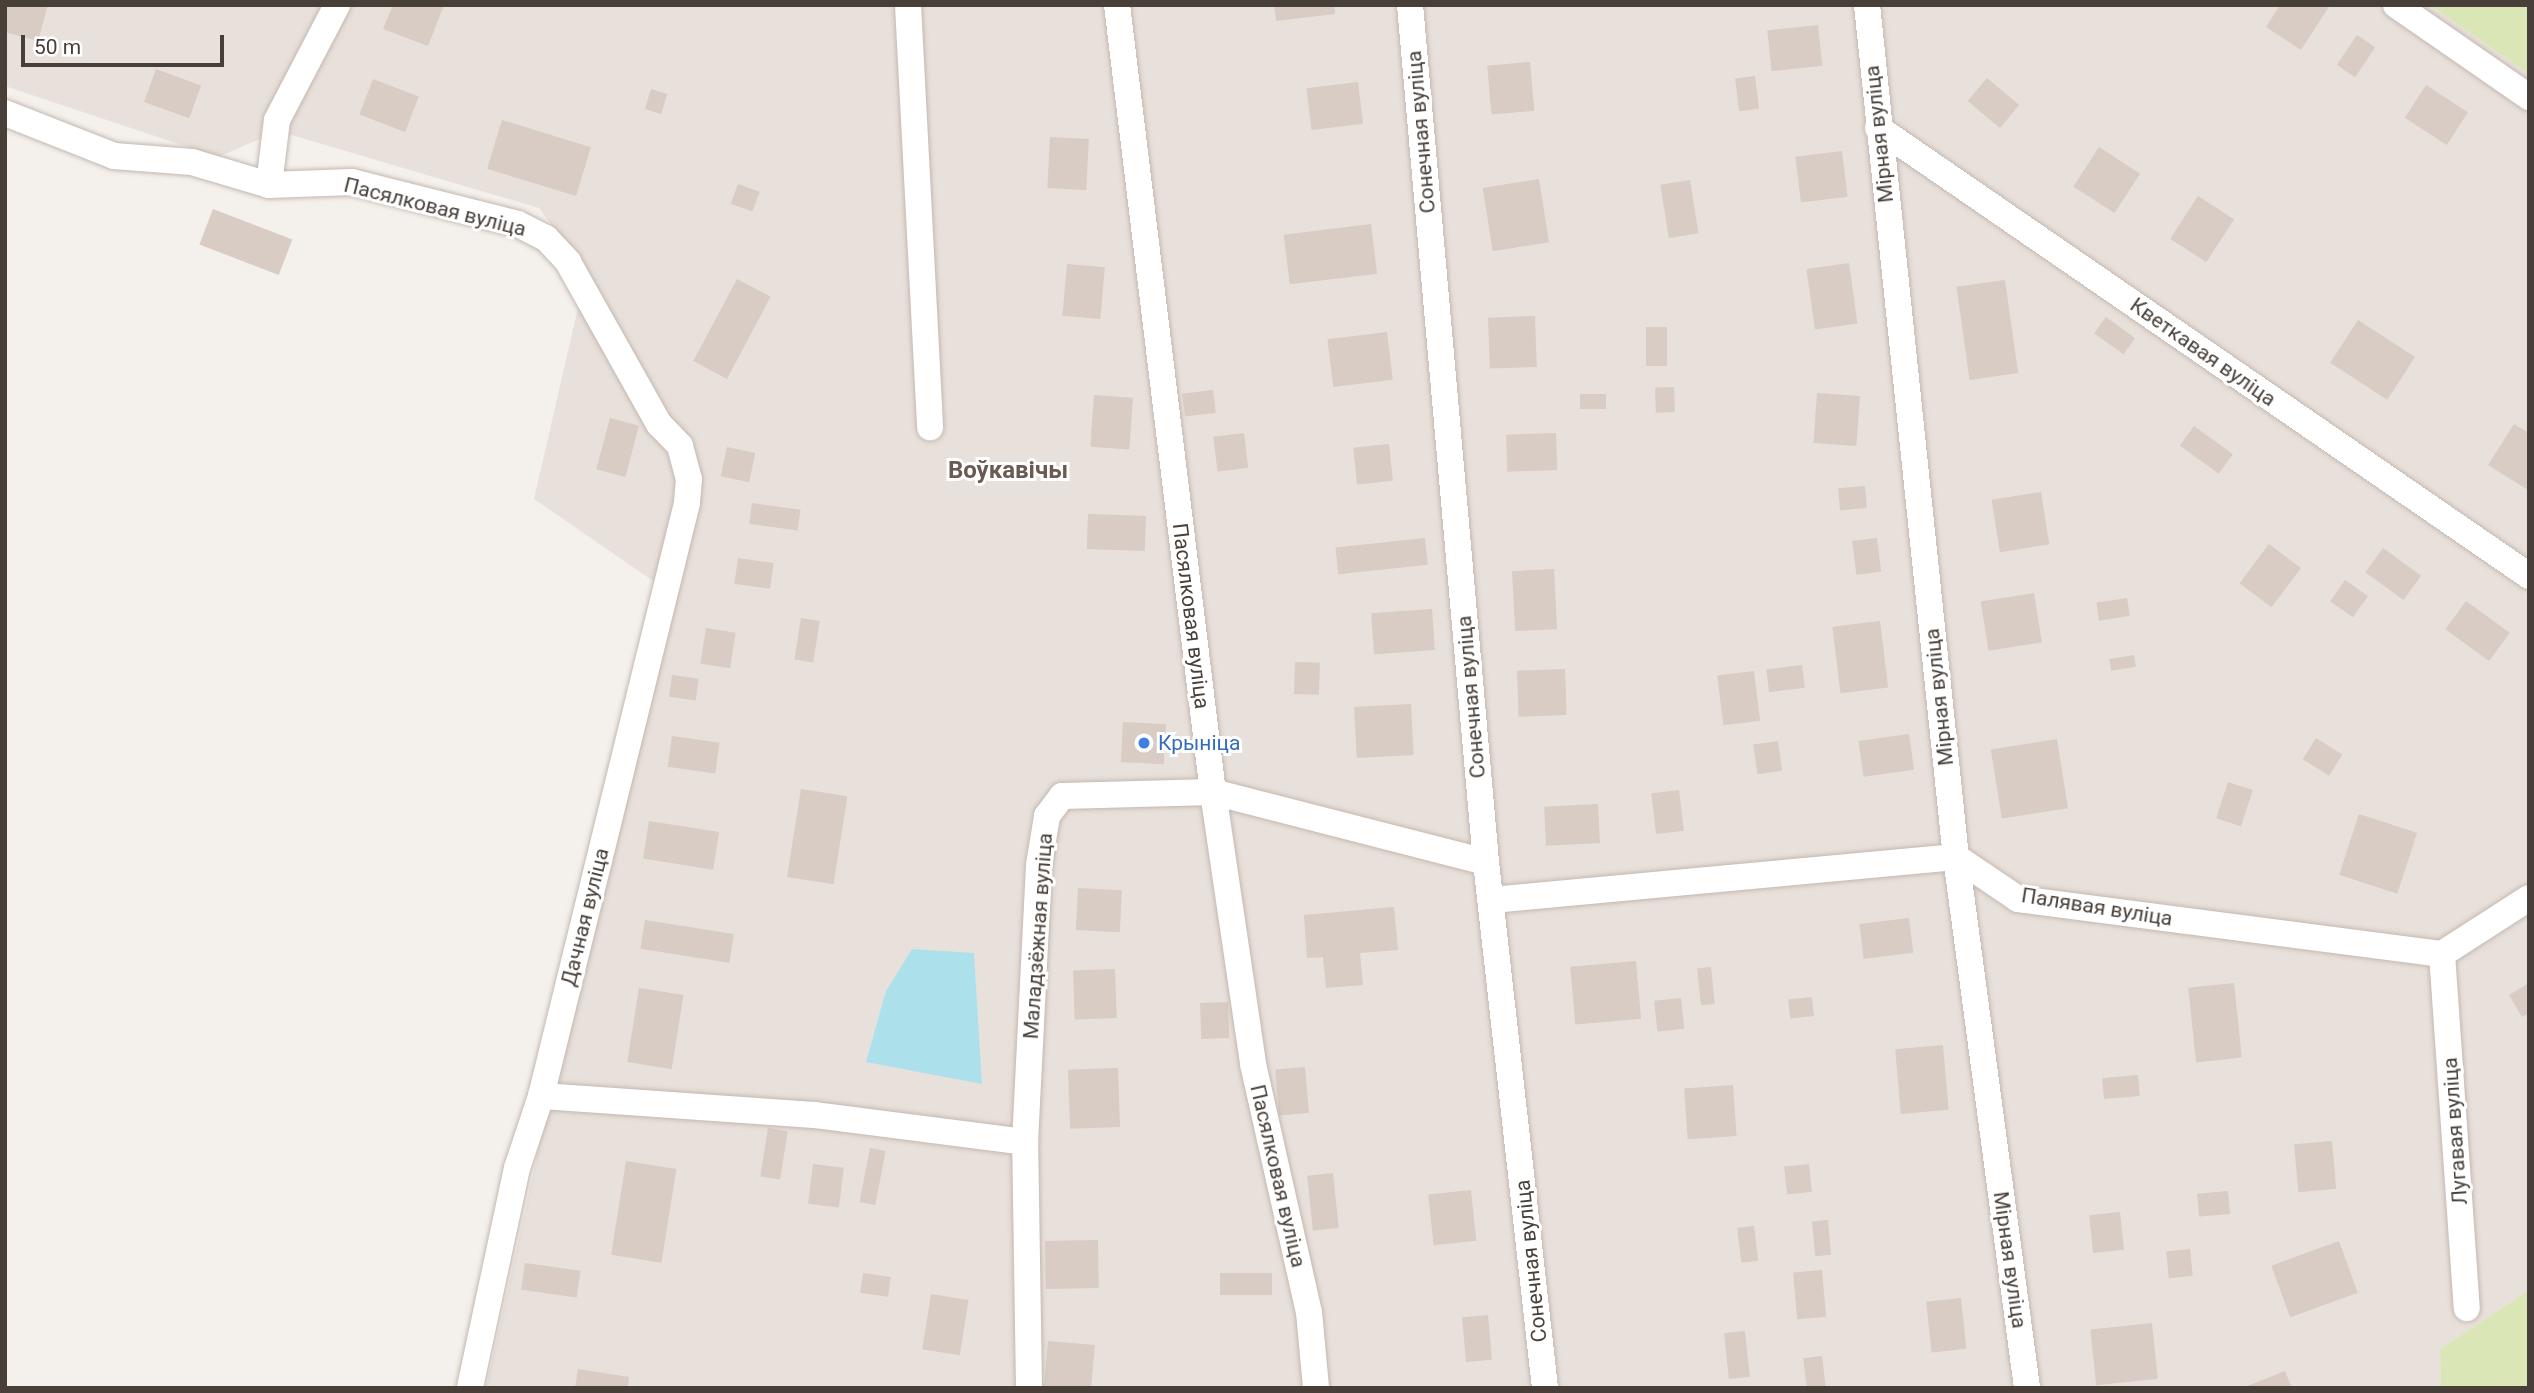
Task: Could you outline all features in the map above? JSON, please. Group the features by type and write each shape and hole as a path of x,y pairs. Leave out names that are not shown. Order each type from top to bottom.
{"street":[{"path":"269,185 277,120 337,5"},
{"path":"908,5 930,427"},
{"name":"Пасялковая вуліца","path":"1117,5 1213,792 1253,1064 1309,1312 1316,1388"},
{"name":"Сонечная вуліца","path":"1410,5 1486,862 1545,1388"},
{"name":"Мірная вуліца","path":"1867,5 1956,858 2027,1388"},
{"path":"2396,5 2529,97"},
{"name":"Пасялковая вуліца","path":"5,113 114,156 192,162 269,185 352,182 518,224 546,238 568,262 659,424 680,446"},
{"name":"Кветкавая вуліца","path":"1878,128 2529,576"},
{"name":"Дачная вуліца","path":"470,1388 517,1168 541,1096 687,503 689,479 680,446"},
{"name":"Маладзёжная вуліца","path":"1029,1388 1025,1142 1047,816 1062,796 1213,792 1486,862"},
{"path":"1492,901 1956,858"},
{"name":"Палявая вуліца","path":"1956,858 2018,899 2442,954"},
{"path":"2442,954 2529,898"},
{"name":"Лугавая вуліца","path":"2442,954 2467,1308"},
{"path":"541,1096 815,1115 1025,1142"}],"shaded area":[{"path":"5,5 2430,5 2529,74 2529,1290 2440,1349 2441,1388 486,1388 662,587 534,499 586,273 539,208 278,131 218,157 5,86"}],"green space":[{"path":"2430,5 2529,5 2529,74"},
{"path":"2529,1290 2529,1388 2441,1388 2440,1349"}],"water":[{"path":"912,949 974,953 982,1084 866,1062 886,991"}],"building":[{"path":"5,5 48,5 38,41 5,32"},
{"path":"393,5 444,5 428,46 383,29"},
{"path":"1274,5 1334,5 1335,14 1276,21"},
{"path":"2280,5 2330,5 2301,50 2266,27"},
{"path":"1818,25 1822,66 1772,71 1767,30"},
{"path":"2357,35 2375,47 2355,77 2337,65"},
{"path":"1530,62 1534,111 1491,115 1487,66"},
{"path":"156,69 201,85 189,118 144,102"},
{"path":"1755,76 1759,109 1739,111 1735,78"},
{"path":"1987,78 2019,105 2000,128 1968,101"},
{"path":"373,79 419,97 405,132 359,114"},
{"path":"1358,82 1363,124 1312,130 1306,88"},
{"path":"2426,85 2468,112 2447,145 2405,118"},
{"path":"651,89 667,94 661,114 645,109"},
{"path":"502,120 591,147 576,196 487,169"},
{"path":"1050,137 1089,139 1086,190 1047,188"},
{"path":"2099,147 2140,174 2114,213 2073,186"},
{"path":"1842,151 1848,197 1801,202 1795,157"},
{"path":"1539,179 1549,242 1493,251 1483,188"},
{"path":"1690,180 1698,233 1669,238 1660,185"},
{"path":"738,184 760,192 752,212 731,204"},
{"path":"2198,196 2234,219 2206,262 2170,239"},
{"path":"213,209 292,239 279,275 199,244"},
{"path":"1371,224 1377,274 1290,284 1284,235"},
{"path":"1849,263 1857,323 1815,329 1806,269"},
{"path":"1067,264 1105,267 1100,319 1062,316"},
{"path":"737,279 771,297 727,379 693,361"},
{"path":"2005,280 2018,373 1970,380 1956,287"},
{"path":"1535,316 1537,367 1490,369 1488,318"},
{"path":"2106,317 2135,338 2123,354 2094,333"},
{"path":"2358,320 2415,357 2387,400 2330,363"},
{"path":"1646,327 1667,327 1667,366 1646,366"},
{"path":"1387,332 1393,380 1333,387 1327,339"},
{"path":"1674,387 1675,412 1656,413 1655,388"},
{"path":"1213,390 1216,413 1185,417 1182,394"},
{"path":"1817,393 1860,396 1856,446 1814,443"},
{"path":"1580,394 1606,394 1606,409 1580,409"},
{"path":"1094,395 1133,398 1129,450 1090,447"},
{"path":"610,418 639,426 625,477 596,469"},
{"path":"2514,424 2529,433 2528,490 2488,465"},
{"path":"2194,426 2233,454 2219,474 2180,445"},
{"path":"1244,433 1248,468 1217,472 1213,437"},
{"path":"1556,433 1557,470 1507,472 1506,435"},
{"path":"1389,444 1393,481 1357,485 1353,448"},
{"path":"727,447 755,453 749,482 721,476"},
{"path":"1865,486 1867,508 1840,510 1838,488"},
{"path":"2041,492 2049,544 2000,552 1992,500"},
{"path":"752,503 801,510 798,531 749,524"},
{"path":"1088,514 1146,516 1145,551 1087,549"},
{"path":"1425,538 1428,565 1338,574 1335,547"},
{"path":"1877,538 1881,572 1856,575 1852,541"},
{"path":"2269,544 2301,568 2271,607 2240,583"},
{"path":"2383,548 2421,576 2403,600 2365,572"},
{"path":"738,558 774,563 770,589 734,584"},
{"path":"1554,569 1557,629 1515,631 1512,571"},
{"path":"2345,580 2368,596 2353,617 2330,601"},
{"path":"2034,593 2042,642 1988,651 1981,601"},
{"path":"2127,598 2130,616 2099,621 2096,603"},
{"path":"2466,601 2510,633 2489,661 2445,629"},
{"path":"1432,609 1435,650 1374,654 1371,613"},
{"path":"801,618 820,621 813,662 794,659"},
{"path":"1880,621 1888,688 1841,693 1832,627"},
{"path":"706,628 736,633 730,668 700,664"},
{"path":"2134,655 2136,667 2111,671 2109,659"},
{"path":"1295,662 1320,663 1319,695 1294,694"},
{"path":"1802,665 1805,688 1769,692 1766,669"},
{"path":"1565,669 1567,715 1519,717 1517,671"},
{"path":"1754,671 1760,721 1723,725 1717,676"},
{"path":"672,675 699,679 696,701 669,697"},
{"path":"1411,704 1414,755 1357,758 1354,707"},
{"name":"Крыніца","path":"1123,722 1166,724 1164,764 1121,762"},
{"path":"1909,734 1914,770 1864,777 1858,741"},
{"path":"672,736 720,743 715,773 668,767"},
{"path":"2316,738 2342,754 2329,776 2303,759"},
{"path":"2057,739 2068,808 2002,819 1991,749"},
{"path":"1778,741 1782,771 1757,774 1753,744"},
{"path":"2228,782 2253,790 2241,826 2216,818"},
{"path":"801,789 847,796 833,884 787,877"},
{"path":"1679,790 1684,831 1656,834 1651,793"},
{"path":"1598,804 1600,843 1546,846 1544,807"},
{"path":"2359,814 2417,833 2397,894 2339,875"},
{"path":"649,821 719,832 713,870 643,859"},
{"path":"1078,888 1122,890 1120,932 1076,930"},
{"path":"1394,907 1398,950 1360,953 1363,985 1326,988 1323,957 1307,958 1304,915"},
{"path":"1909,918 1913,953 1864,959 1859,924"},
{"path":"645,920 734,934 729,963 640,949"},
{"path":"1636,961 1641,1019 1575,1025 1570,967"},
{"path":"1711,967 1715,1004 1701,1005 1697,968"},
{"path":"1115,969 1117,1018 1075,1019 1073,970"},
{"path":"2234,983 2242,1058 2196,1062 2188,988"},
{"path":"2529,983 2529,1013 2522,1017 2509,995"},
{"path":"639,988 683,995 672,1069 627,1062"},
{"path":"1812,997 1814,1016 1790,1018 1788,1000"},
{"path":"1681,998 1684,1029 1657,1032 1654,1001"},
{"path":"1228,1002 1229,1038 1201,1039 1200,1003"},
{"path":"1943,1045 1949,1110 1901,1114 1895,1049"},
{"path":"1305,1067 1309,1113 1279,1115 1275,1070"},
{"path":"1118,1068 1120,1127 1070,1129 1068,1070"},
{"path":"2138,1075 2140,1096 2104,1099 2102,1078"},
{"path":"1733,1085 1737,1136 1688,1139 1684,1088"},
{"path":"768,1128 788,1131 780,1180 760,1176"},
{"path":"2332,1141 2336,1189 2298,1192 2294,1144"},
{"path":"870,1148 886,1151 875,1205 860,1202"},
{"path":"626,1161 676,1169 662,1263 611,1255"},
{"path":"813,1164 844,1168 839,1207 808,1204"},
{"path":"1809,1164 1812,1192 1787,1194 1784,1167"},
{"path":"1333,1173 1339,1228 1313,1230 1307,1176"},
{"path":"1471,1190 1476,1241 1434,1245 1428,1194"},
{"path":"2228,1191 2230,1214 2199,1217 2197,1194"},
{"path":"2120,1212 2124,1250 2093,1253 2089,1215"},
{"path":"1828,1220 1831,1255 1815,1256 1812,1221"},
{"path":"1754,1226 1758,1261 1741,1263 1737,1228"},
{"path":"1098,1240 1099,1288 1046,1289 1045,1241"},
{"path":"2339,1241 2358,1293 2290,1317 2271,1266"},
{"path":"2190,1249 2193,1276 2169,1278 2166,1252"},
{"path":"525,1263 580,1271 577,1298 521,1290"},
{"path":"1822,1270 1826,1317 1797,1319 1793,1273"},
{"path":"863,1273 891,1277 888,1297 860,1293"},
{"path":"1220,1273 1272,1273 1272,1295 1220,1295"},
{"path":"931,1294 969,1300 960,1355 922,1349"},
{"path":"1961,1298 1966,1349 1932,1352 1926,1302"},
{"path":"1488,1315 1492,1360 1466,1362 1462,1317"},
{"path":"2152,1323 2158,1379 2096,1385 2090,1329"},
{"path":"1745,1331 1750,1377 1729,1379 1724,1333"},
{"path":"1048,1341 1095,1345 1091,1388 1044,1388"},
{"path":"1822,1356 1826,1387 1807,1388 1803,1358"},
{"path":"578,1369 629,1377 628,1388 575,1388"},
{"path":"2285,1371 2292,1388 2242,1388"}],"place":[{"name":"Крыніца","path":"1144,743"}],"district":[{"name":"Воўкавічы","path":"1008,471"}]}
